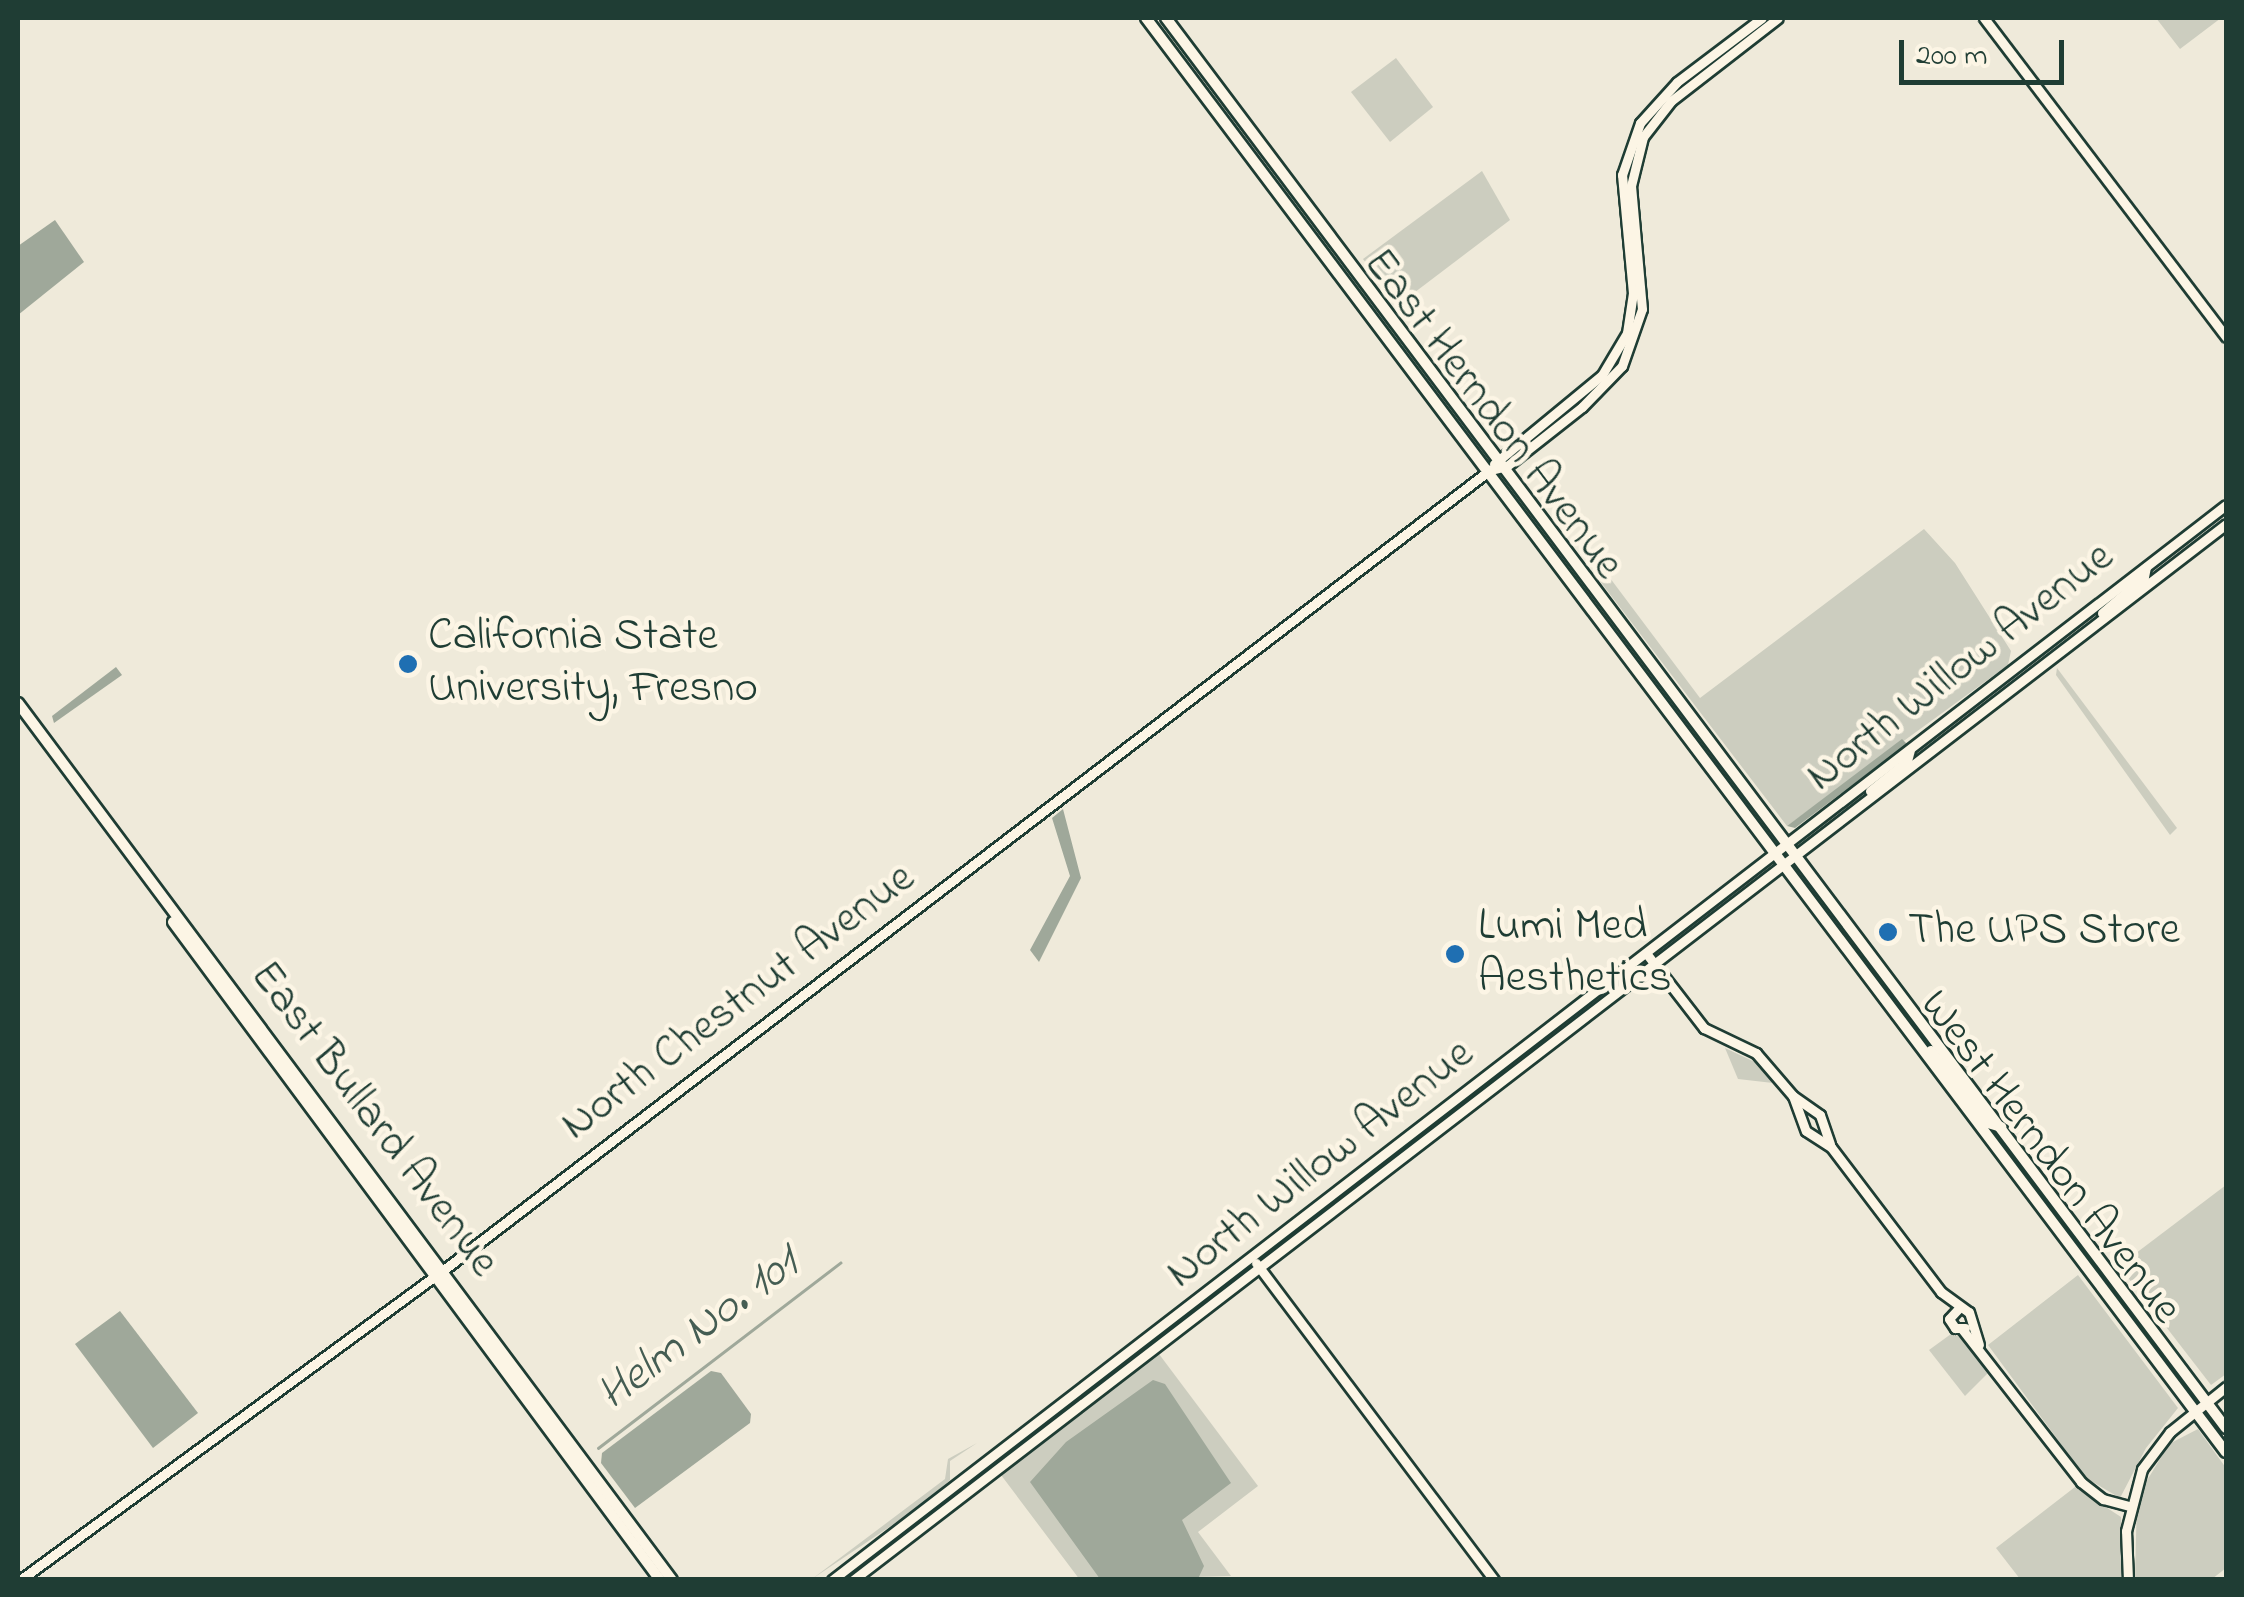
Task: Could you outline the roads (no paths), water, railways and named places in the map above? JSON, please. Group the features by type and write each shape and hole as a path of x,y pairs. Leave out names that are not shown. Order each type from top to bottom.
{"main road":[{"name":"East Herndon Avenue","path":"1146,18 1779,858"},
{"name":"East Herndon Avenue","path":"1166,18 1787,843"},
{"path":"1619,362 1630,324 1632,276 1622,189 1633,135 1664,94 1762,18"},
{"path":"1619,362 1642,309 1631,186 1643,137 1672,101 1778,18"},
{"path":"1984,18 2226,337"},
{"name":"North Chestnut Avenue","path":"1503,461 1619,362"},
{"name":"North Chestnut Avenue","path":"20,1580 439,1274 1490,470 1596,396 1619,362"},
{"name":"North Willow Avenue","path":"1779,858 1787,843 2226,504"},
{"name":"North Willow Avenue","path":"832,1580 1461,1097 1548,1038 1779,858 1795,854 2226,524"},
{"path":"2082,633 2144,577 2146,567"},
{"name":"East Bullard Avenue","path":"18,703 660,1580"},
{"path":"1916,762 1920,748 1964,708"},
{"name":"East Bullard Avenue","path":"18,712 672,1580"},
{"path":"1859,805 1907,761 1910,750"},
{"name":"West Herndon Avenue","path":"1787,843 2226,1428"},
{"name":"West Herndon Avenue","path":"1779,858 2226,1452"},
{"path":"1650,958 1704,1028 1756,1053 1793,1096 1941,1292 1952,1326 1966,1326"},
{"name":"North Willow Avenue","path":"853,1580 1482,1094 1614,979 1650,958"},
{"path":"1914,1038 1988,1123 2000,1127"},
{"path":"1418,1144 1461,1097"},
{"path":"1808,1116 1806,1131 1820,1130"},
{"path":"1257,1265 1494,1580"},
{"path":"1941,1292 1970,1312 1966,1326"},
{"path":"1950,1313 1960,1307"},
{"path":"1966,1326 2082,1482 2103,1499 2129,1506"},
{"path":"2128,1580 2129,1506 2149,1459 2195,1410 2226,1387"},
{"path":"915,1532 961,1484"}],"waterway":[{"name":"Helm No. 101","path":"598,1448 840,1263"}],"place":[{"name":"California State University, Fresno","path":"408,664"},
{"name":"The UPS Store","path":"1888,932"},
{"name":"Lumi Med Aesthetics","path":"1455,954"}]}
